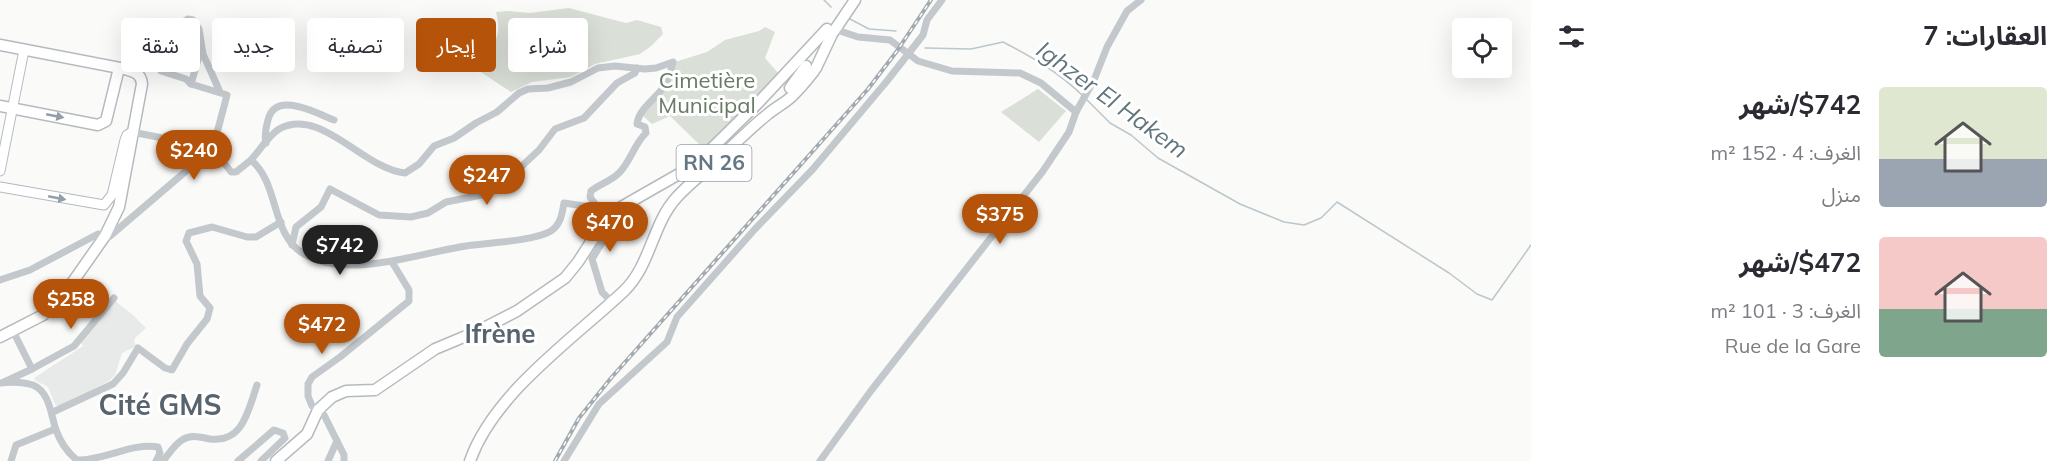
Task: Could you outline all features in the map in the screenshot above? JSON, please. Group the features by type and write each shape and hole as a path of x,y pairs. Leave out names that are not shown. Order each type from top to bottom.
{"main road":[{"path":"758,103 793,73 811,62 848,4"},
{"path":"276,461 307,434 318,410 332,397 346,391 375,390 435,349 488,326 565,278 609,214 679,174 705,155 794,66 811,62 833,26"},
{"path":"0,45 119,68 135,72 141,78 141,90 119,207 107,236 65,293 43,315 0,337"},
{"name":"RN 26","path":"470,461 476,442 485,427 509,398 625,290 637,275 663,217 676,198 769,113 811,62"},
{"path":"0,106 98,125 106,121 119,68"}],"street":[{"path":"564,461 599,404 667,342 676,317 755,229 813,169 923,35 927,20 942,0"},
{"path":"820,461 870,392 1043,171 1069,132 1076,112 1127,11 1141,0"},
{"path":"0,280 30,270 98,234 107,236 213,148 227,95 191,84 186,79 161,71 179,24 183,21 188,19 196,22 203,54 220,92"},
{"path":"833,26 858,37 890,40 924,63 952,71 1020,73 1041,83 1076,112"},
{"path":"191,84 201,46"},
{"path":"0,171 24,50"},
{"path":"0,187 104,205 112,195 125,140 132,132 213,148 231,172 236,172 251,160 278,130 287,126 312,125 386,169 405,173 419,164 434,146 454,138 497,112 519,93 528,89 548,88 571,82 598,68 615,66 656,68 673,62 666,83 638,118 637,124 645,127 646,133 640,138 628,161 614,177 591,191 590,197 598,207 609,214 611,222 592,259 602,292 611,302"},
{"path":"292,245 296,227 321,207 330,189 379,215 411,217 428,213 446,202 488,194 511,180 555,129 584,118 617,83 635,73 638,68"},
{"path":"266,143 269,115 274,108 279,106 299,107 334,120"},
{"path":"251,160 258,166 267,181 280,222 292,245 303,253 328,263 392,262 465,246 499,243 545,234 562,218 564,203 598,207"},
{"path":"52,412 113,384 123,373 138,348 165,368 172,370 187,344 207,319 210,308 200,296 197,264 186,241 189,233 212,227 247,237 256,237 280,222"},
{"path":"344,461 344,455 324,415 312,406 308,396 308,384 312,377 409,301 409,290 392,262"},
{"path":"1,382 32,369 74,346 114,298"},
{"path":"13,331 32,369"},
{"path":"1,382 33,385 41,392 52,412 55,429 77,460 149,445 158,447 160,453 156,461"},
{"path":"163,461 180,441 188,437 220,441 236,432 244,420 257,385"},
{"path":"10,461 16,445 55,429"},
{"path":"238,461 274,430 283,433 285,438 261,461"},
{"path":"328,461 337,441"}],"shaded area":[{"path":"115,301 146,328 135,338 134,342 137,346 122,353 115,375 109,381 59,407 55,404 48,387 34,378 83,346 81,343 85,336"}],"green space":[{"path":"569,8 626,23 637,20 661,27 663,34 640,54 595,64 588,68 588,18 508,18 508,72 580,72 571,77 532,82 511,92 481,72 496,72 498,22 496,12 530,13"},
{"name":"Cimetière Municipal","path":"765,27 775,32 765,58 779,74 705,150 670,116 652,124 643,116 675,62 707,52 725,40 759,31"},
{"path":"1038,89 1066,111 1039,142 1001,112"}],"waterway":[{"name":"Ighzer El Hakem","path":"824,0 831,7"},
{"name":"Ighzer El Hakem","path":"850,19 869,29 896,31"},
{"name":"Ighzer El Hakem","path":"925,48 971,49 1003,42 1045,66 1083,96"},
{"name":"Ighzer El Hakem","path":"1086,99 1110,123 1131,135 1158,158 1240,204 1284,222 1304,225 1321,218 1337,202 1449,273 1477,294 1492,300 1531,245"}],"railway":[{"path":"555,461 579,418 611,378 868,89 931,0"}],"district":[{"name":"Ifrène","path":"500,334"},
{"name":"Cité GMS","path":"160,405"}]}
